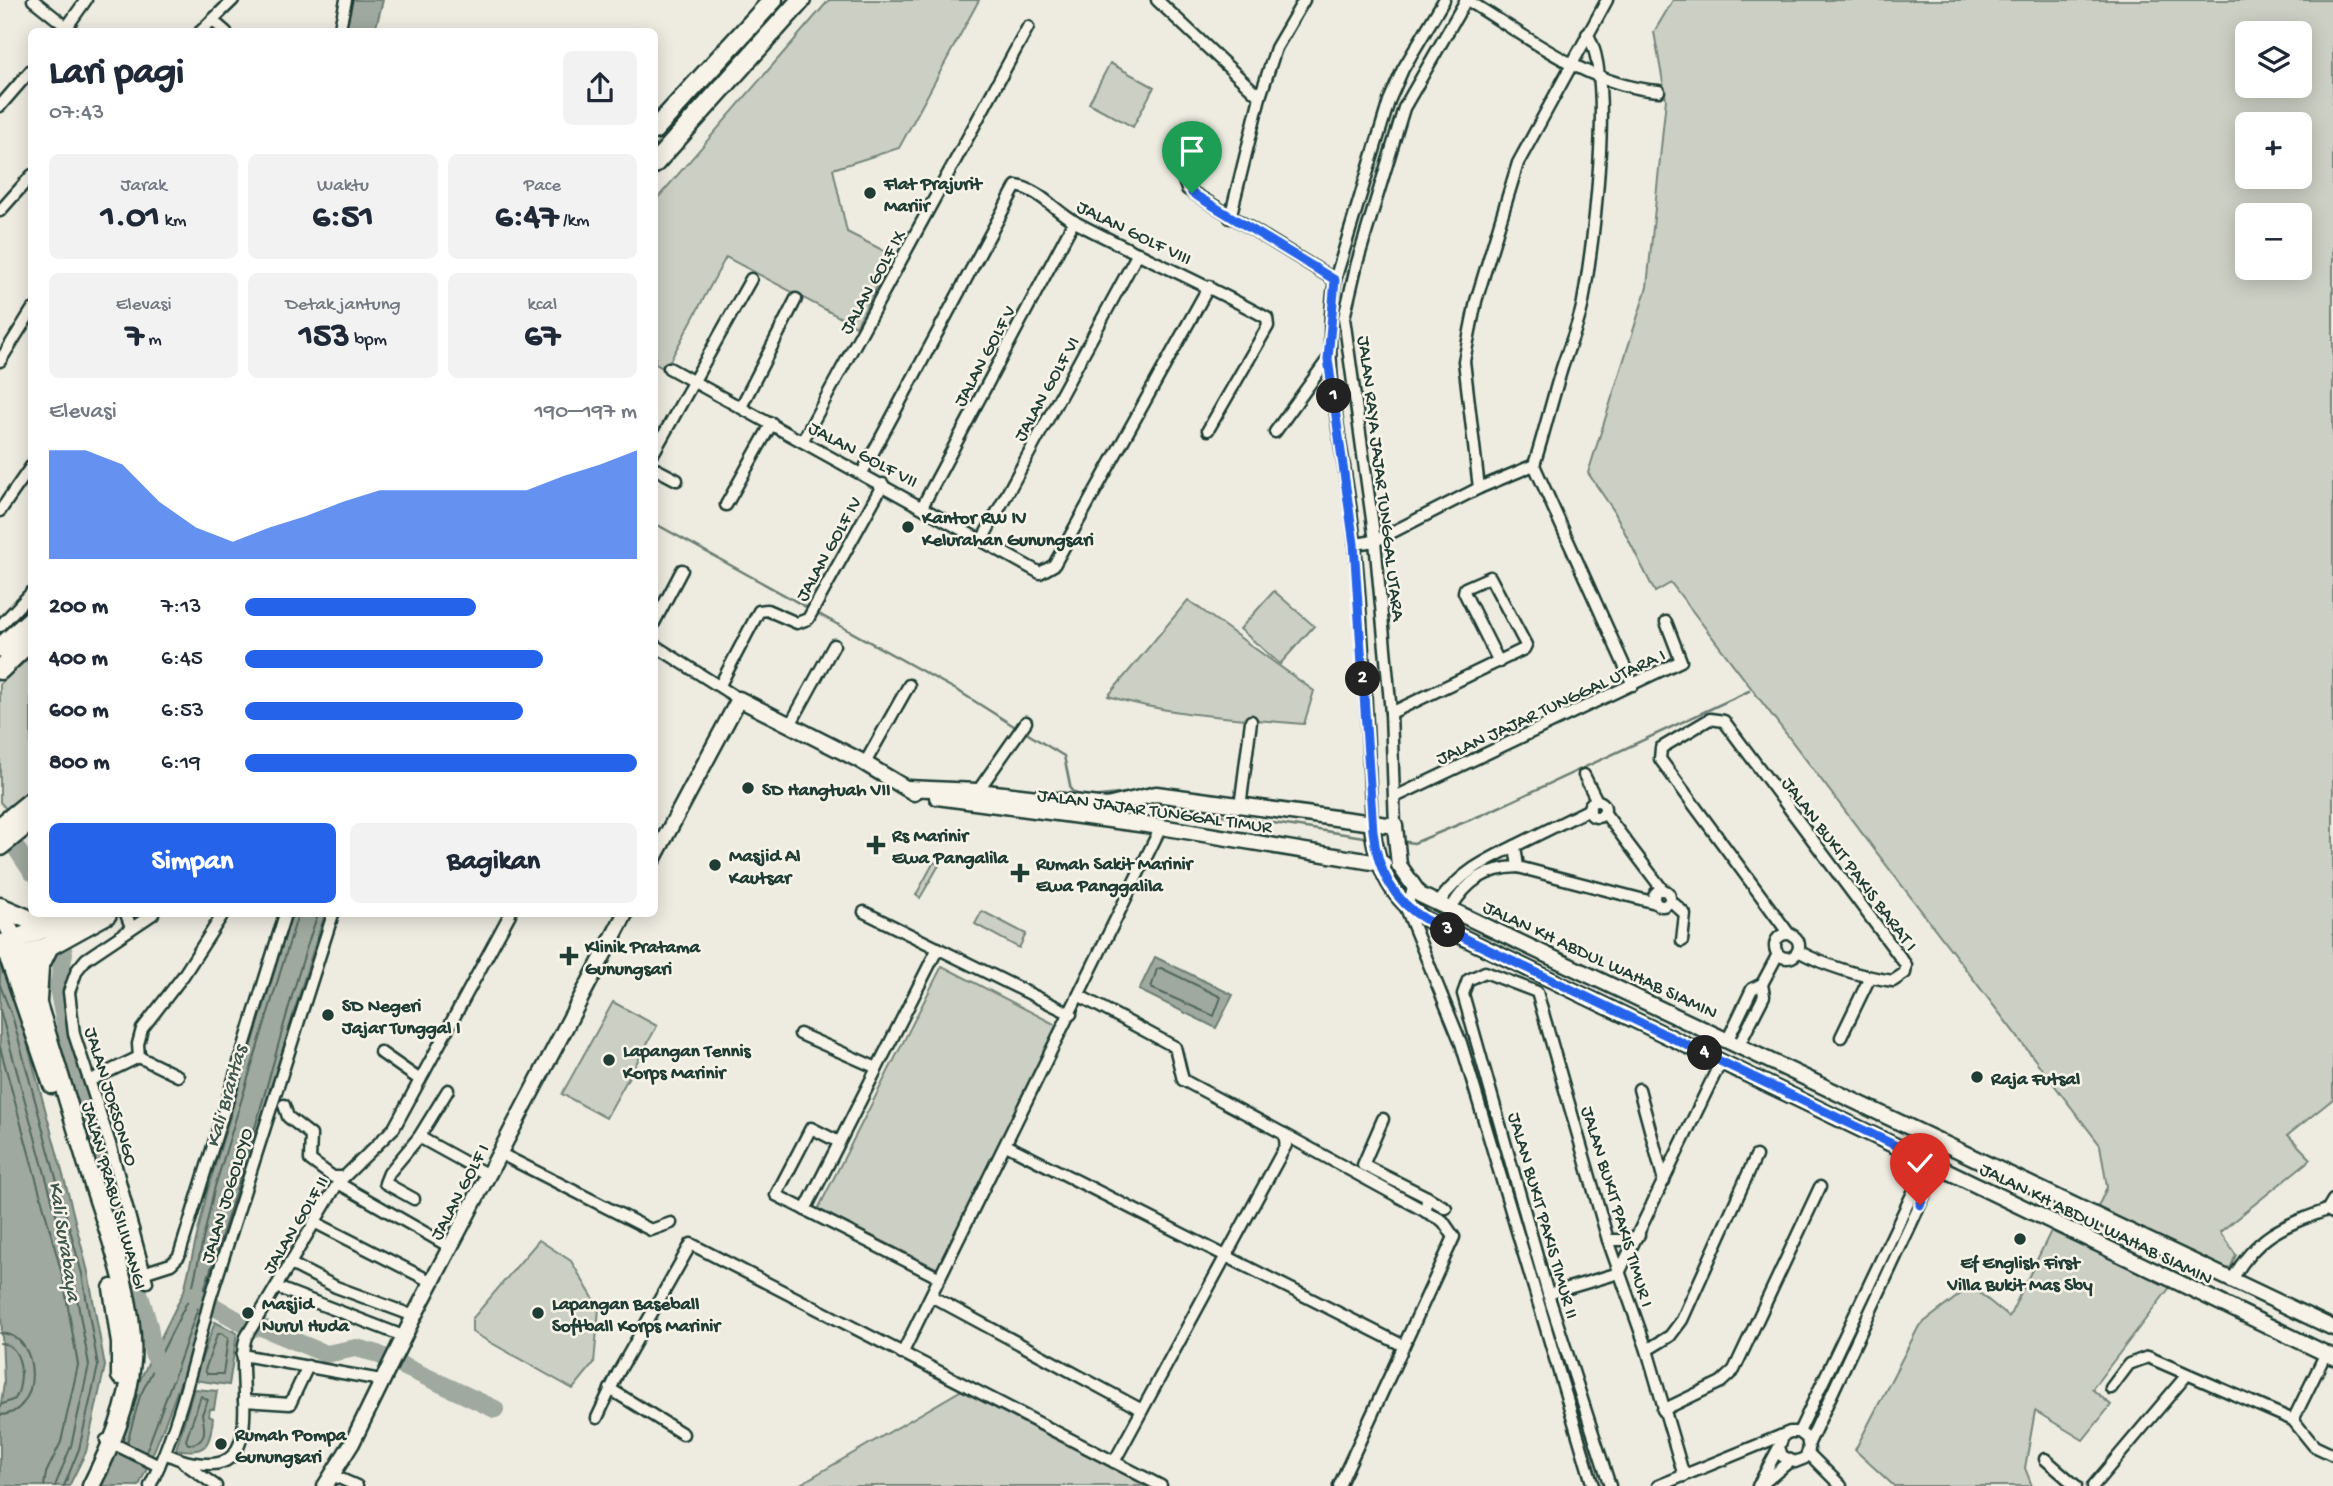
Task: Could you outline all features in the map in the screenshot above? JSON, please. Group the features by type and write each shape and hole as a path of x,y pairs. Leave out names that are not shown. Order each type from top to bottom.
{"highway":[{"path":"658,126 772,0"},
{"path":"658,160 801,0"},
{"path":"0,648 28,623"},
{"path":"0,670 28,643"},
{"path":"0,846 28,806"},
{"path":"0,909 51,936"},
{"path":"10,948 51,936 79,920"},
{"path":"37,1000 39,967 51,936"}],"main road":[{"name":"JALAN JAJAR TUNGGAL TIMUR","path":"739,699 865,763 912,793 1107,806 1156,794 1395,830"},
{"path":"658,851 739,699"},
{"name":"JALAN JAJAR TUNGGAL TIMUR","path":"975,796 1399,863"},
{"name":"JALAN RAYA JAJAR TUNGGAL UTARA","path":"1372,828 1377,861"},
{"name":"JALAN RAYA JAJAR TUNGGAL UTARA","path":"1395,830 1399,863"},
{"path":"1377,861 1406,908"},
{"path":"1399,863 1413,889"},
{"name":"JALAN KH ABDUL WAHAB SIAMIN","path":"1413,889 2333,1328"},
{"name":"JALAN KH ABDUL WAHAB SIAMIN","path":"1406,908 2330,1355"},
{"path":"0,909 10,948"},
{"name":"JALAN GOLF I","path":"331,1479 623,917"},
{"name":"JALAN PRABU SILIWANGI","path":"10,948 37,1000 110,1235 130,1324 132,1359 125,1406 91,1486"},
{"name":"JALAN PRABU SILIWANGI","path":"10,948 107,1261 121,1360 111,1443 81,1486"},
{"path":"1643,1023 1651,1015 1651,1004"},
{"path":"1670,1036 1670,1024 1679,1016"},
{"path":"1956,1175 1966,1153"},
{"path":"2246,1314 2255,1304 2255,1291"},
{"path":"2266,1324 2267,1310 2278,1302"}],"street":[{"path":"33,0 66,28"},
{"path":"69,28 86,0"},
{"path":"204,28 233,0"},
{"path":"340,28 346,0"},
{"path":"1157,0 1260,97"},
{"path":"1230,218 1260,97 1276,48 1304,0"},
{"name":"JALAN RAYA JAJAR TUNGGAL UTARA","path":"1372,828 1354,544 1328,359 1335,280 1389,101 1402,69 1444,0"},
{"path":"1467,0 1598,78 1633,89 1659,91"},
{"name":"JALAN RAYA JAJAR TUNGGAL UTARA","path":"1395,830 1391,713 1375,541 1344,318 1404,108 1467,0"},
{"path":"1479,488 1464,361 1466,344 1505,199 1518,163 1607,0"},
{"path":"212,20 221,28"},
{"name":"JALAN GOLF IX","path":"803,440 1028,27"},
{"path":"1587,34 1594,44 1598,78 1599,150 1583,303 1534,465 1633,684"},
{"path":"0,106 28,74"},
{"path":"1389,101 1404,108"},
{"path":"1190,149 1184,172 1184,185 1230,218 1335,280"},
{"path":"0,211 28,180"},
{"name":"JALAN GOLF VIII","path":"862,472 1014,188 1019,186 1028,189 1074,221 1209,286 1268,321 1208,430"},
{"name":"JALAN GOLF V","path":"923,505 1074,221"},
{"name":"JALAN GOLF VI","path":"982,540 1138,253"},
{"path":"658,445 751,279"},
{"name":"JALAN GOLF VII","path":"669,368 923,505 1040,573 1054,565 1209,286"},
{"path":"741,407 796,299"},
{"path":"0,361 28,316"},
{"path":"1275,432 1328,359"},
{"path":"726,505 772,423"},
{"path":"1354,544 1375,541 1479,488 1534,465"},
{"path":"658,470 677,480"},
{"path":"0,512 28,471"},
{"name":"JALAN GOLF IV","path":"720,685 759,611 767,610 797,623 808,619 883,484"},
{"path":"658,615 682,570"},
{"path":"1391,713 1499,662 1524,649 1526,645 1490,576 1465,588 1464,592 1499,662"},
{"path":"0,625 28,596"},
{"name":"JALAN JAJAR TUNGGAL UTARA I","path":"1395,797 1681,661 1667,622"},
{"path":"790,725 834,645"},
{"path":"658,647 739,699"},
{"path":"865,763 909,685"},
{"name":"JALAN BUKIT PAKIS BARAT I","path":"1789,934 1660,760 1661,748 1710,719 1718,718 1724,721 1906,965 1905,973 1893,981 1870,977 1821,963 1798,951"},
{"path":"1240,807 1251,721"},
{"path":"975,796 1026,722"},
{"path":"1584,775 1593,805"},
{"path":"1445,905 1452,883 1468,870 1593,805 1604,806 1604,812 1662,889 1670,894 1670,900 1685,914 1682,941"},
{"path":"902,1354 1161,827"},
{"path":"1515,846 1518,867"},
{"path":"1445,905 1475,879 1499,868 1518,867 1662,906 1670,900"},
{"path":"1413,889 1406,908 1461,1043 1593,1486"},
{"path":"1656,903 1655,895 1662,889"},
{"path":"864,912 1070,1014"},
{"path":"127,917 131,927"},
{"name":"JALAN JORSONGO","path":"148,917 86,959 71,984 69,1001 74,1034 91,1080 146,1277 171,1264 179,1256 284,917"},
{"path":"139,1057 142,1029 183,976 221,917"},
{"name":"JALAN JOGOLOYO","path":"150,1486 156,1464 165,1453 195,1361 209,1304 326,917"},
{"name":"JALAN GOLF II","path":"165,1453 184,1463 214,1464 233,1456 241,1441 243,1355 249,1333 341,1180 394,1128 508,917"},
{"path":"1734,1042 1752,989 1762,984 1778,954 1777,940 1789,934 1799,944 1798,951 1789,958 1778,954"},
{"path":"805,1210 938,948"},
{"name":"JALAN BUKIT PAKIS TIMUR II","path":"1493,973 1485,972 1468,980 1463,994 1548,1294 1609,1486"},
{"name":"JALAN BUKIT PAKIS TIMUR I","path":"1493,973 1537,992 1608,1240 1647,1350 1684,1476"},
{"path":"1841,1037 1870,977"},
{"path":"1080,996 1175,1047 1183,1080 1426,1212 1443,1222 1454,1237 1339,1486"},
{"path":"800,1034 877,1068"},
{"path":"380,1052 419,1080"},
{"path":"139,1057 178,1076"},
{"path":"91,1080 139,1057"},
{"path":"1548,1294 1619,1273 1721,1061"},
{"path":"1639,1089 1664,1181"},
{"path":"414,1199 385,1183 388,1173 419,1137 448,1090"},
{"path":"284,1105 288,1117 311,1135 310,1160 333,1177 450,1247"},
{"path":"1383,1119 1363,1165 1446,1208"},
{"path":"839,1142 811,1128 776,1195 940,1278"},
{"path":"1114,1462 1286,1145 1284,1134"},
{"path":"419,1137 488,1175"},
{"path":"1006,1145 1402,1345"},
{"path":"499,1153 652,1230 671,1223"},
{"path":"1647,1350 1670,1336 1682,1320 1756,1156"},
{"path":"1658,1486 1781,1442 1799,1432 1886,1249 1906,1220 1933,1163"},
{"path":"1663,1410 1721,1382 1734,1370 1819,1187"},
{"path":"1426,1197 1426,1212"},
{"path":"2232,1280 2244,1258 2266,1237 2293,1222 2330,1212 2333,1199"},
{"path":"1759,1486 1790,1461 1800,1460 1808,1448 1897,1254 1906,1220"},
{"path":"314,1222 432,1282"},
{"path":"110,1235 132,1229"},
{"path":"1608,1240 1627,1240 1639,1234"},
{"path":"597,1418 610,1389 691,1244 1161,1486"},
{"path":"1886,1249 1897,1254"},
{"path":"289,1263 336,1287 414,1316"},
{"path":"276,1287 404,1336"},
{"path":"931,1296 1142,1410"},
{"path":"243,1355 381,1380"},
{"path":"2293,1420 2330,1355"},
{"path":"2111,1388 2129,1364 2139,1358 2148,1357 2186,1376 2293,1420 2314,1446 2333,1455"},
{"path":"244,1401 290,1404 308,1366"},
{"path":"2093,1486 2186,1376"},
{"path":"610,1389 683,1434"},
{"path":"1799,1432 1808,1448 1841,1486"},
{"path":"1781,1442 1782,1456 1790,1461"},
{"path":"1759,1486 1781,1442"},
{"path":"111,1443 156,1464"},
{"path":"2045,1459 2076,1486"},
{"path":"184,1463 215,1486"},
{"path":"331,1479 357,1486"}],"shaded area":[{"path":"829,0 979,0 899,148 833,169 847,232 894,256 856,326 726,257 671,359 663,368 658,366 658,198"},
{"path":"1673,0 2333,0 2333,1099 2288,1135 2311,1159 2220,1232 2236,1255 2228,1273 2097,1209 2107,1187 2100,1145 1671,583 1655,592 1614,511 1588,473 1647,287 1666,99 1654,32"},
{"path":"1110,63 1154,87 1133,127 1089,103"},
{"path":"1274,591 1314,626 1280,664 1240,629"},
{"path":"1188,600 1314,691 1304,724 1180,712 1108,696"},
{"path":"28,659 28,792 7,810 0,802 0,684"},
{"path":"934,862 939,865 920,898 916,895"},
{"path":"982,911 1026,934 1019,948 975,924"},
{"path":"942,966 1058,1026 940,1270 818,1209"},
{"name":"Lapangan Tennis Korps Marinir","path":"613,1002 657,1026 606,1118 562,1094"},
{"path":"2051,1231 2171,1286 2092,1389 2111,1405 2083,1440 2035,1411 2025,1468 2032,1486 1894,1486 1855,1450 1919,1326 1971,1286 2009,1317"},
{"name":"Lapangan Baseball Softball Korps Marinir","path":"539,1240 571,1261 599,1308 594,1363 573,1389 472,1332 472,1319"},
{"path":"967,1387 1161,1486 797,1486"}],"water":[{"path":"350,0 383,0 376,28 344,28"},
{"path":"291,917 324,917 217,1274 168,1417 139,1486 99,1486 123,1435 133,1394 184,1291 208,1189"},
{"path":"1155,957 1233,995 1216,1028 1139,990"},
{"name":"Kali Surabaya","path":"0,965 20,1017 69,1197 88,1272 105,1366 86,1452 69,1486 0,1486 0,1409 4,1383 0,1288"},
{"path":"215,1322 237,1333 229,1385 194,1380"},
{"path":"194,1389 217,1391 214,1409 210,1409 209,1416 213,1418 210,1436 205,1446 200,1449 176,1449"}],"waterway":[{"path":"658,525 960,692 1017,728"},
{"path":"1401,841 1414,843 1484,814 1749,691"},
{"path":"1023,731 1064,756 1071,790 1081,797"},
{"path":"1091,797 1136,792"},
{"path":"1145,803 1370,838"},
{"path":"2,827 28,866"},
{"path":"53,917 64,953 58,988 75,1077 149,1326 153,1353 165,1375"},
{"name":"Kali Brantas","path":"194,1295 251,1328 261,1327 326,1354 356,1348 375,1353 495,1409"}],"place":[{"name":"Flat Prajurit Mariir","path":"870,193"},
{"name":"Kantor RW IV Kelurahan Gunungsari","path":"908,527"},
{"name":"SD Hangtuah VII","path":"748,788"},
{"name":"Rs Marinir Ewa Pangalila","path":"876,845"},
{"name":"Masjid Al Kautsar","path":"715,865"},
{"name":"Rumah Sakit Marinir Ewa Panggalila","path":"1020,873"},
{"name":"Klinik Pratama Gunungsari","path":"569,956"},
{"name":"SD Negeri Jajar Tunggal I","path":"328,1015"},
{"name":"Lapangan Tennis Korps Marinir","path":"609,1060"},
{"name":"Raja Futsal","path":"1977,1077"},
{"name":"Ef English First Villa Bukit Mas Sby","path":"2020,1239"},
{"name":"Masjid Nurul Huda","path":"248,1313"},
{"name":"Lapangan Baseball Softball Korps Marinir","path":"538,1313"},
{"name":"Rumah Pompa Gunungsari","path":"221,1444"}],"route":[{"path":"1192,193 1335,280 1328,331 1328,359 1354,544 1373,831 1377,863 1401,902 1425,919 1938,1166 1920,1205"}]}
